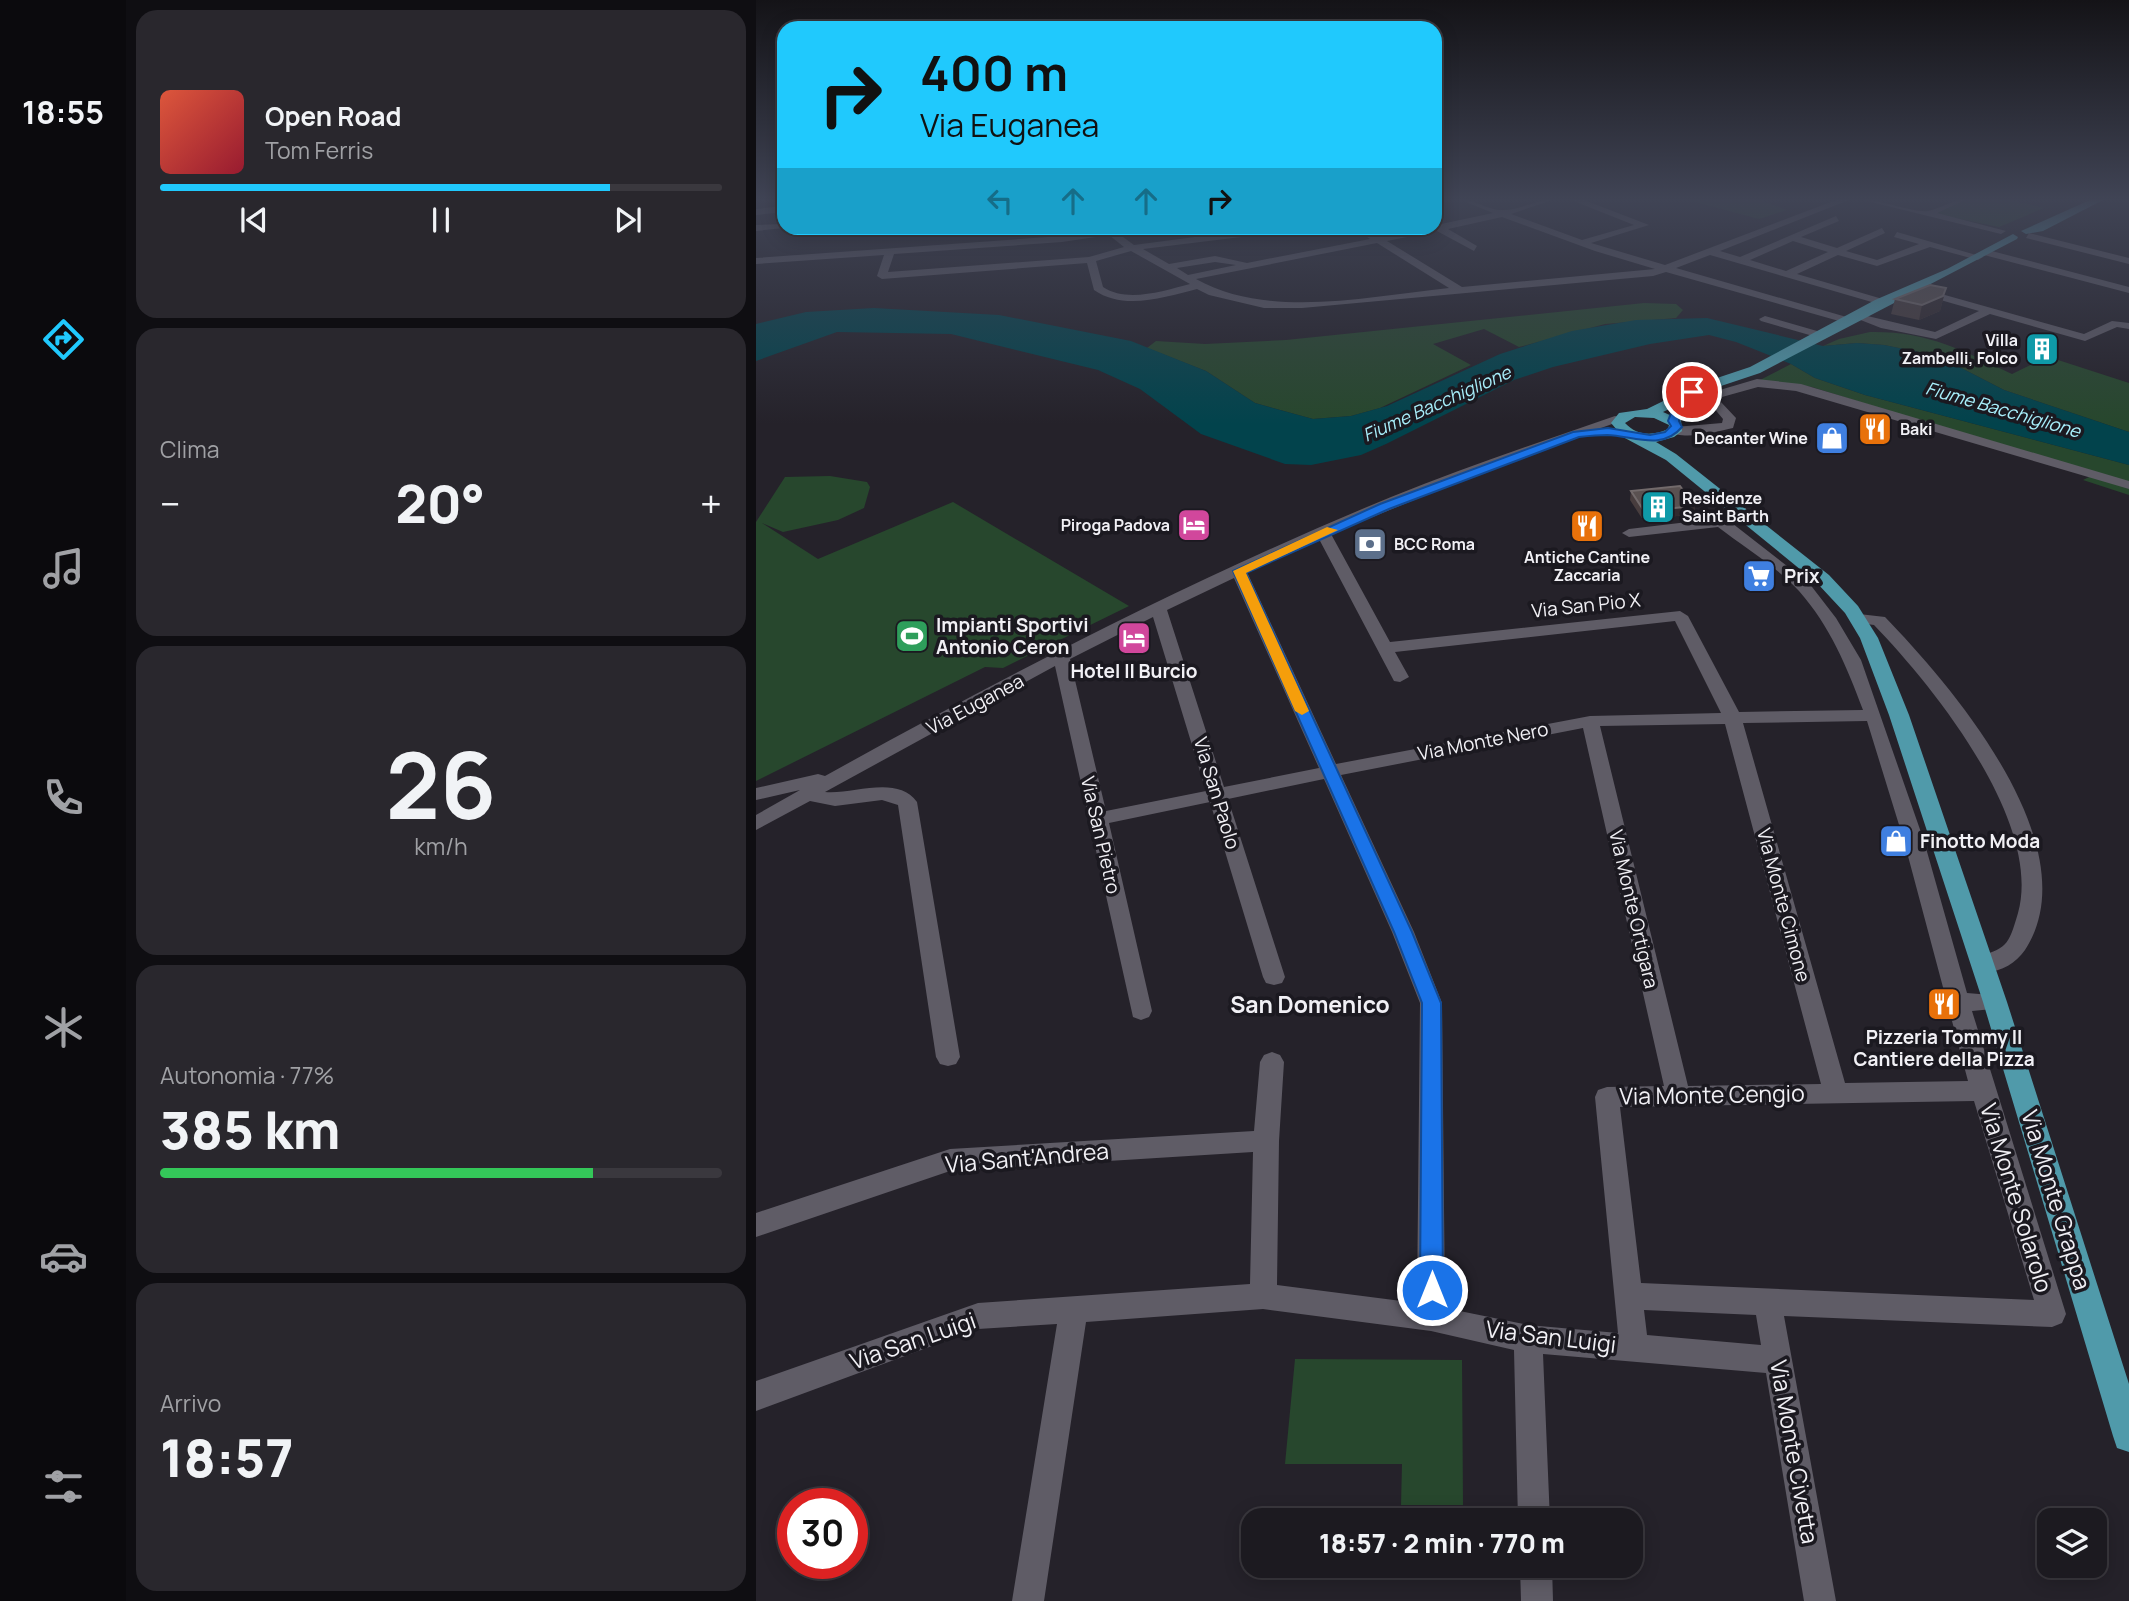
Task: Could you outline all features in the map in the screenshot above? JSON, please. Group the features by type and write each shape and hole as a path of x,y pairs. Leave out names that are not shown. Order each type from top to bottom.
{"main road":[{"name":"Via Euganea","path":"1620,419 1635,413 1650,413 1701,388 1756,377 1821,335 1942,275"},
{"path":"1672,434 1681,400"},
{"name":"Via Euganea","path":"1650,413 1672,434"},
{"path":"1620,419 1619,427 1633,435"},
{"name":"Via Euganea","path":"1633,435 1672,434"},
{"name":"Via Monte Grappa","path":"1633,435 1672,434 1737,521 1823,579 1859,619 1899,715 1995,1002 2129,1436"}],"street":[{"path":"882,275 899,275"},
{"path":"1095,275 1098,288 1107,295 1144,297 1199,285"},
{"path":"1181,275 1237,300 1264,305 1302,305 1643,275"},
{"path":"1187,278 1203,275"},
{"path":"1435,275 1461,291"},
{"path":"1686,275 1853,319 1936,336 1989,311"},
{"path":"1790,275 1886,301"},
{"path":"2068,275 2129,290"},
{"path":"2091,280 2100,275"},
{"path":"1913,289 2085,338 2116,323 2129,326"},
{"path":"1765,319 1821,335"},
{"path":"1672,434 1721,428 1731,422 1714,401 1717,396 1756,377 1830,396 2129,485"},
{"name":"Via Euganea","path":"756,823 874,757 1159,609 1239,571 1324,533 1513,456 1620,419"},
{"name":"Via Euganea","path":"1577,434 1608,432 1633,435"},
{"path":"1629,533 1737,521"},
{"name":"Via Monte Grappa","path":"1737,521 1803,586 1828,618 1853,660 1874,715"},
{"path":"1324,533 1400,677"},
{"path":"1239,571 1403,932 1431,1003 1432,1318"},
{"name":"Via San Paolo","path":"1159,609 1274,977"},
{"name":"Via San Pio X","path":"1384,648 1680,616 1732,717"},
{"name":"Via Monte Grappa","path":"1859,619 1879,620 1932,678 1976,738 2010,800 2028,853 2033,881 2031,908 2028,925 2014,950 1996,964 1982,964"},
{"name":"Via San Pietro","path":"1062,659 1141,1011"},
{"name":"Via Monte Nero","path":"1098,819 1591,721 1874,715"},
{"name":"Via Monte Solarolo","path":"1629,1296 2052,1314 1983,1091 1907,819 1874,715"},
{"name":"Via Monte Cimone","path":"1732,717 1836,1093"},
{"name":"Via Monte Ortigara","path":"1591,721 1678,1096"},
{"name":"Via Euganea","path":"756,794 809,783 874,757"},
{"path":"810,793 831,802 877,792 894,793 907,802 948,1057"},
{"path":"1907,819 1934,820"},
{"path":"1957,1002 1995,1002"},
{"path":"1263,1296 1266,1141 1272,1062"},
{"name":"Via Monte Cengio","path":"1634,1347 1607,1097 1983,1091"},
{"name":"Via Sant'Andrea","path":"756,1226 950,1160 1266,1141"},
{"name":"Via San Luigi","path":"756,1396 978,1316 1263,1296 1432,1318 1528,1339 1778,1360"},
{"name":"Via Monte Civetta","path":"1768,1303 1819,1601"},
{"path":"1028,1601 1074,1308"},
{"path":"1528,1339 1534,1508"},
{"path":"1536,1578 1537,1601"}],"green space":[{"path":"1644,303 1676,304 1683,310 1676,318 1605,324 1519,347 1484,329 1433,344 1471,365 1380,408 1351,416 1313,419 1255,403 1206,371 1147,348 1156,341 1205,344 1286,340"},
{"path":"1870,332 1909,335 1944,344 2012,374 2043,359 2055,359 2129,383 2129,432 2004,390 1938,356 1884,345 1857,343 1823,346 1839,339"},
{"path":"1791,364 1815,378 1865,395 2129,465 2129,495 2083,480 2093,475 1812,387 1760,380"},
{"name":"Impianti Sportivi Antonio Ceron","path":"830,476 867,482 870,487 864,508 838,520 783,532 762,523 818,559 953,502 1129,606 1003,668 985,667 756,781 756,522 785,477"},
{"path":"1295,1359 1462,1360 1463,1505 1401,1505 1402,1464 1285,1464"}],"water":[{"name":"Fiume Bacchiglione","path":"874,308 999,315 1131,341 1206,371 1255,403 1313,419 1351,416 1387,406 1500,354 1572,331 1636,320 1707,318 1823,346 1857,343 1884,345 1938,356 2004,390 2129,432 2129,465 1865,395 1815,378 1791,364 1736,342 1709,335 1650,344 1553,367 1514,380 1361,455 1311,465 1285,464 1201,434 1140,389 1098,370 951,334 837,332 756,361 756,324 806,312"}],"building":[{"path":"1930,285 1946,288 1943,296 1922,305 1895,299"},
{"path":"1680,486 1695,506 1644,511 1631,491"}],"slow traffic":[{"path":"1302,711 1239,571 1332,530"}],"place":[{"name":"Villa Zambelli, Folco","path":"2042,349"},
{"name":"Baki","path":"1875,429"},
{"name":"Decanter Wine","path":"1832,438"},
{"name":"Residenze Saint Barth","path":"1658,507"},
{"name":"Piroga Padova","path":"1194,525"},
{"name":"Antiche Cantine Zaccaria","path":"1587,526"},
{"name":"BCC Roma","path":"1370,544"},
{"name":"Prix","path":"1759,576"},
{"name":"Impianti Sportivi Antonio Ceron","path":"912,636"},
{"name":"Hotel Il Burcio","path":"1134,638"},
{"name":"Finotto Moda","path":"1896,841"},
{"name":"Pizzeria Tommy Il Cantiere della Pizza","path":"1944,1004"}],"district":[{"name":"San Domenico","path":"1310,1005"}],"route":[{"path":"1432,1290 1431,1003 1403,932 1239,571 1385,507 1513,456 1577,434 1608,432 1650,438 1668,435 1677,427 1674,421 1681,400 1692,392"}]}
